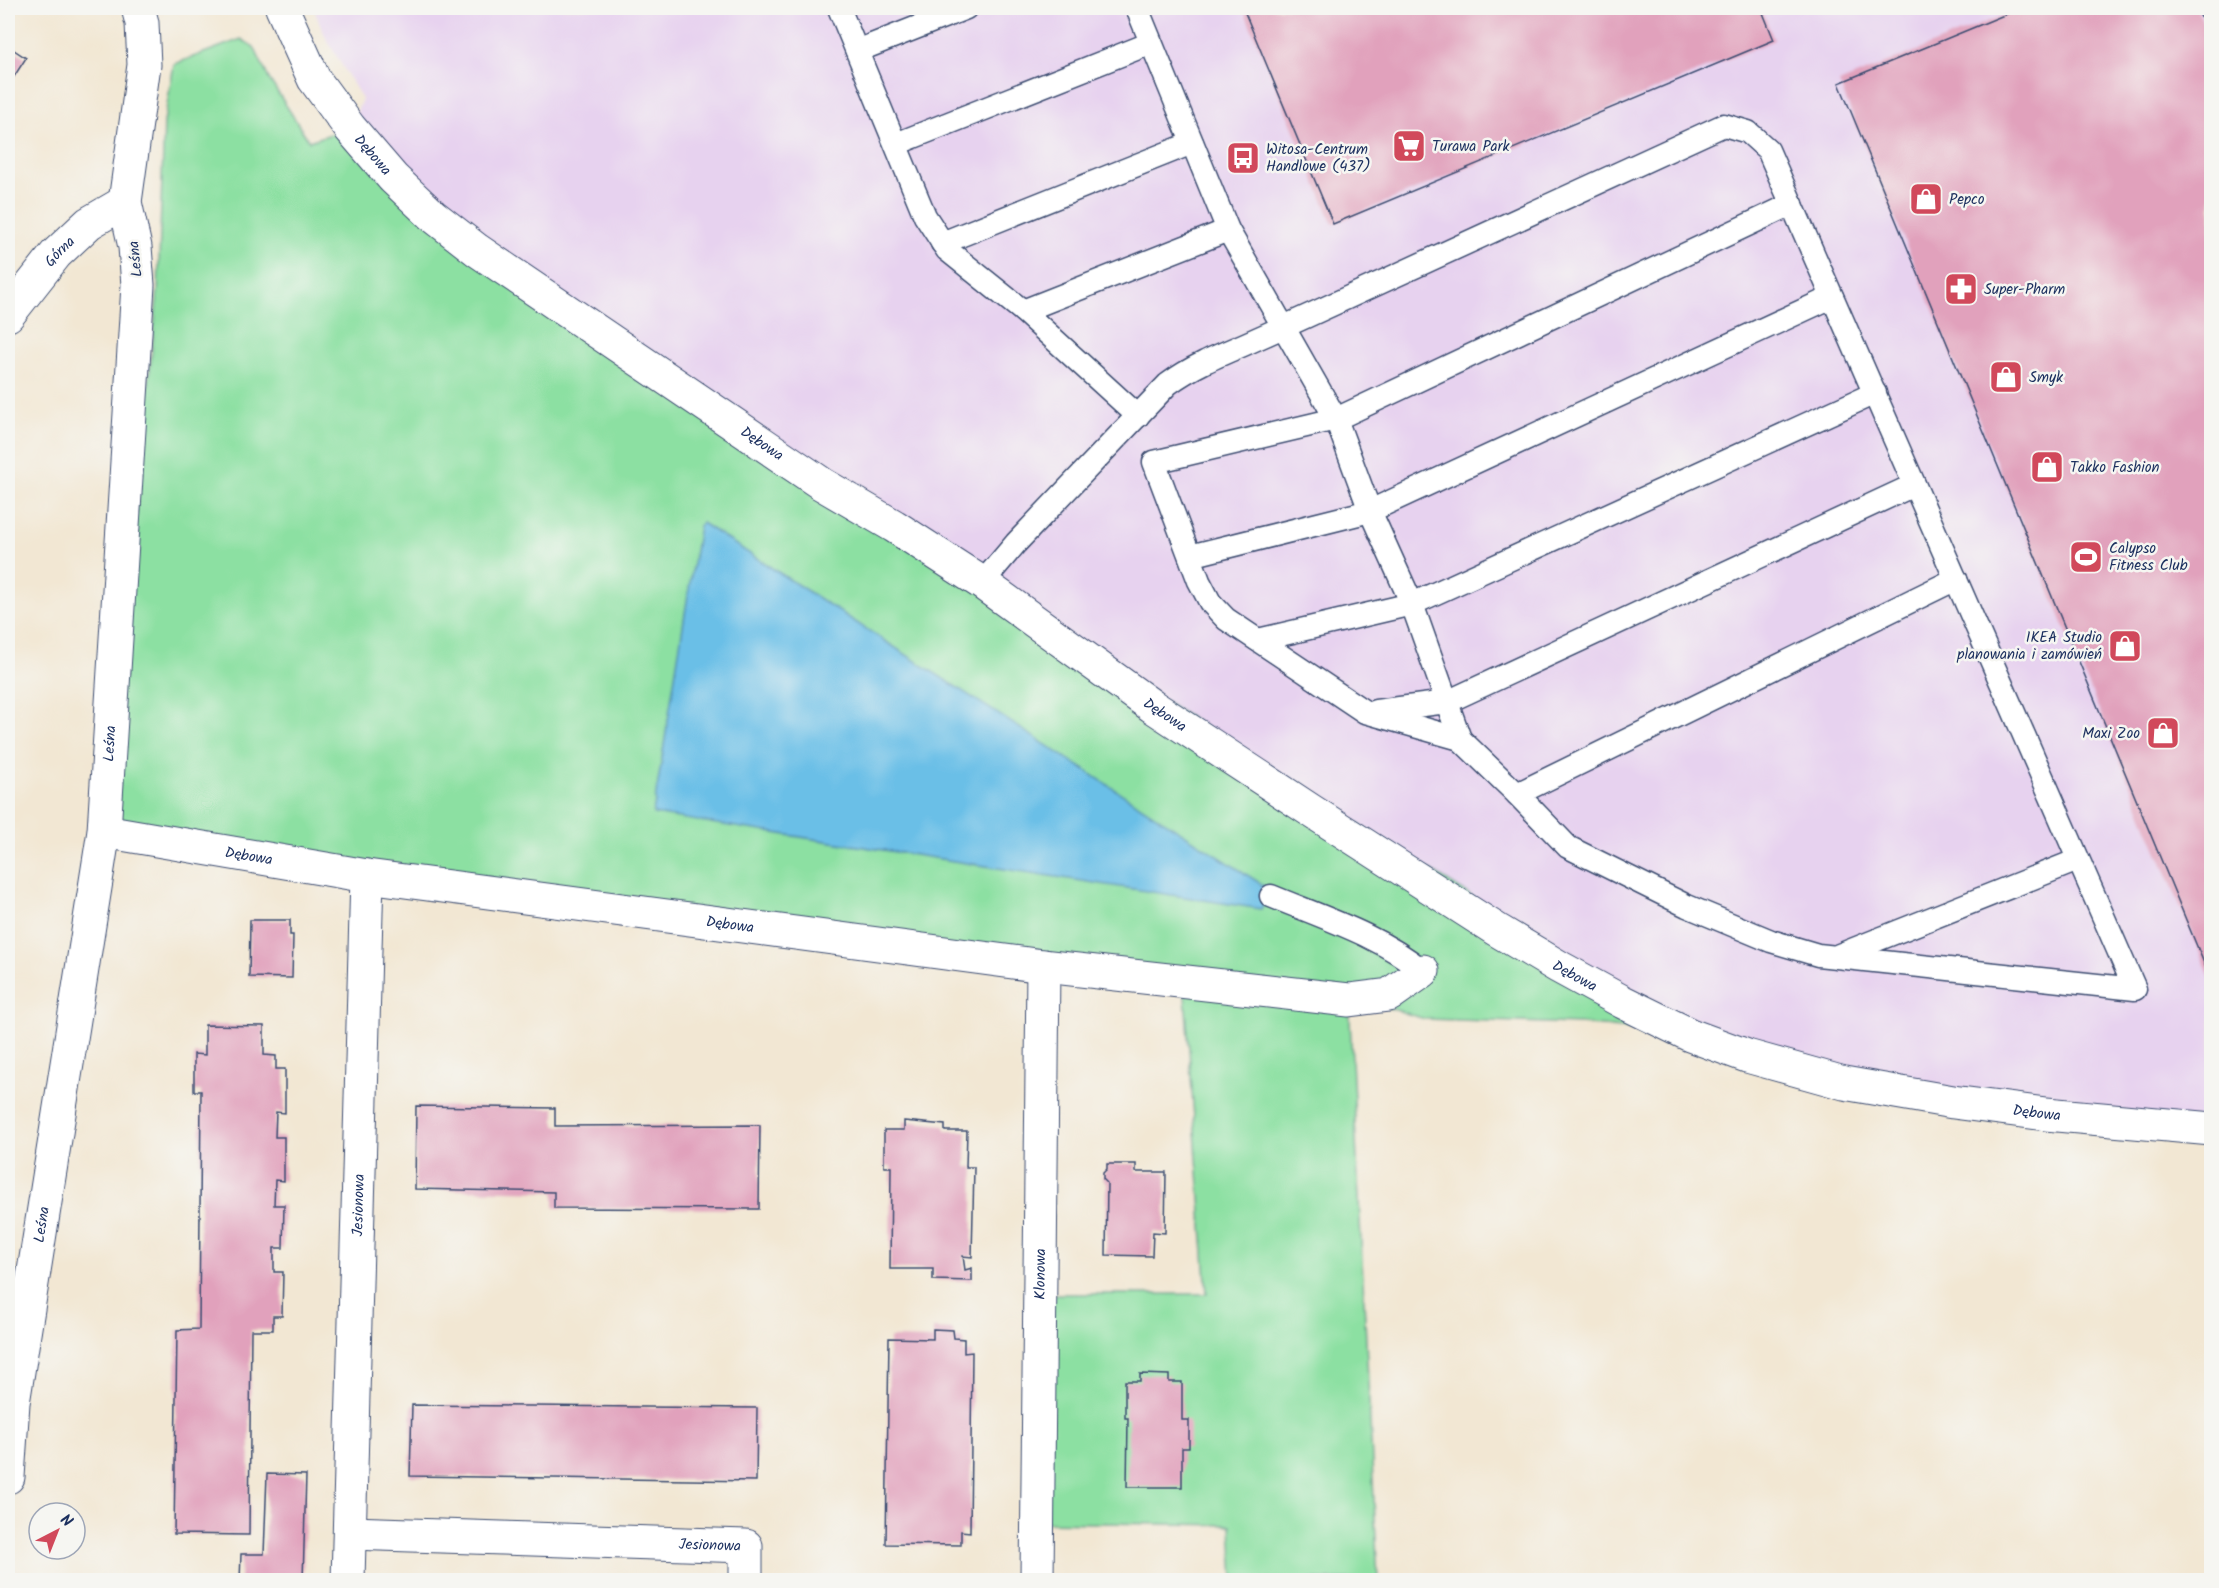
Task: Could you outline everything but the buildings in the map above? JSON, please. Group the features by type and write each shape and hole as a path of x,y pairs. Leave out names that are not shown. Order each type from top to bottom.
{"street":[{"name":"Leśna","path":"8,1477 13,1403 104,831 138,285 135,247 125,202 144,65 142,23 138,8"},
{"name":"Dębowa","path":"282,8 314,80 350,128 386,170 432,215 544,297 822,484 894,526 982,583 1152,706 1411,875 1559,967 1690,1035 1798,1072 1894,1093 2046,1114 2211,1129"},
{"name":"Górna","path":"8,315 56,254 89,223 125,202"},
{"name":"Dębowa","path":"104,831 367,876 1043,966 1349,1000 1389,995 1424,971"},
{"name":"Jesionowa","path":"348,1581 367,876"},
{"name":"Klonowa","path":"1036,1581 1043,966"},
{"name":"Jesionowa","path":"350,1533 746,1546 746,1581"}],"lane":[{"path":"839,8 926,216 947,250 1023,311 1138,416"},
{"path":"857,51 966,8"},
{"path":"982,583 1016,543 1168,384 1181,374 1283,327 1724,124 1748,132 1768,150 2134,989 1818,955 1772,941 1688,906 1568,847 1460,739 1412,604 1370,511 1336,419 1283,327 1228,230 1137,8"},
{"path":"896,144 1151,43"},
{"path":"942,243 1192,143"},
{"path":"1460,739 1365,712 1226,619 1210,602 1154,462 1336,419 1792,204"},
{"path":"1023,311 1228,230"},
{"path":"1190,556 1370,511 1832,297"},
{"path":"1258,640 1412,604 1875,393"},
{"path":"1365,712 1447,702 1914,485"},
{"path":"1517,794 1956,579"},
{"path":"1834,957 2078,860"},
{"path":"1271,896 1380,941 1424,971"}],"shaded area":[{"name":"Turawa Park","path":"326,8 2211,8 2211,1129 1953,1102 1623,1002 544,297 350,128 362,99 327,40 315,12"}],"green space":[{"path":"241,39 254,47 269,79 309,141 350,128 393,178 822,484 1690,1035 1581,1024 1425,1019 1359,999 1349,1000 1378,1580 1234,1580 1231,1525 1037,1522 1040,1294 1207,1294 1184,982 104,831 158,289 164,122 174,64"}],"water":[{"path":"702,523 1263,885 1267,897 1261,909 653,814 699,526"}],"place":[{"name":"Turawa Park","path":"1409,146"},
{"name":"Witosa-Centrum Handlowe (437)","path":"1243,158"},
{"name":"Pepco","path":"1926,199"},
{"name":"Super-Pharm","path":"1961,289"},
{"name":"Smyk","path":"2006,377"},
{"name":"Takko Fashion","path":"2047,467"},
{"name":"Calypso Fitness Club","path":"2086,557"},
{"name":"IKEA Studio planowania i zamówień","path":"2125,646"},
{"name":"Maxi Zoo","path":"2163,733"}]}
